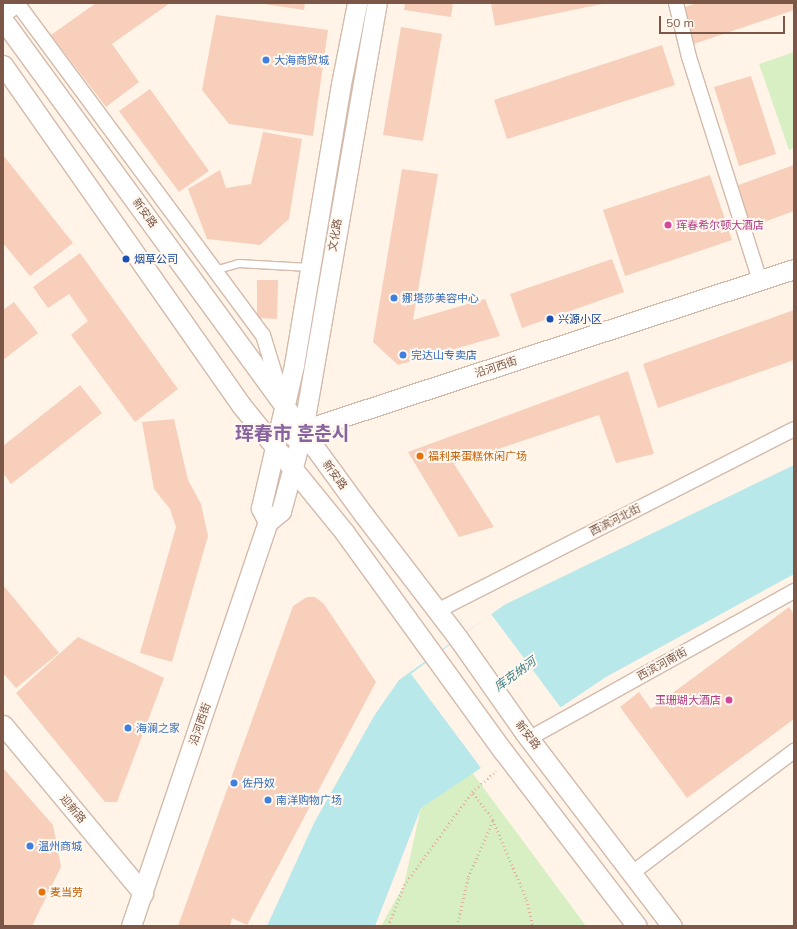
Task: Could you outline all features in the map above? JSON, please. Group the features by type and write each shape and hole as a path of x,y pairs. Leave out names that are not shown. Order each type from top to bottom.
{"main road":[{"path":"3,12 16,3"},
{"name":"文化路","path":"275,447 294,365 310,267 358,3"},
{"name":"文化路","path":"291,466 303,430 377,3"},
{"name":"新安路","path":"3,20 303,430 458,638 527,735 672,926"},
{"path":"3,65 241,405 345,533 435,655 506,755 637,926"},
{"name":"沿河西街","path":"275,447 303,430 760,282 794,269"},
{"path":"268,522 261,508 275,447"},
{"name":"沿河西街","path":"131,926 268,522 281,511 291,466"},
{"name":"迎新路","path":"3,725 143,893"}],"street":[{"path":"16,3 263,335 284,404"},
{"path":"676,3 689,57 760,282"},
{"name":"西滨河北街","path":"437,611 794,429"},
{"name":"西滨河南街","path":"527,735 794,591"},
{"path":"632,873 794,751"}],"lane":[{"path":"214,270 238,263 310,267"}],"path":[{"path":"388,926 404,885 472,792 506,755"},
{"path":"472,792 493,820 527,900 533,926"},
{"path":"457,926 468,877 493,820"}],"green space":[{"path":"794,52 794,148 789,150 759,64"},
{"path":"471,771 586,926 381,926 404,885 425,789"}],"water":[{"name":"库克纳河","path":"794,465 794,574 606,677 524,732 481,768 421,808 375,926 267,926 314,823 374,716 399,680 504,605"}],"pier":[{"path":"491,614 561,708 481,768 411,674"}],"building":[{"path":"96,3 170,3 112,44 139,82 106,107 51,35"},
{"path":"258,3 305,3 304,10"},
{"path":"405,3 453,3 451,17 404,10"},
{"path":"491,3 602,3 602,4 495,26"},
{"path":"697,3 794,3 794,10 694,44 682,8"},
{"name":"大海商贸城","path":"216,15 328,30 313,136 229,124 202,90"},
{"path":"401,27 442,34 423,141 383,135"},
{"path":"662,45 675,85 507,139 494,100"},
{"path":"751,76 776,154 739,166 714,87"},
{"path":"150,89 209,171 179,192 119,111"},
{"path":"263,132 302,139 289,219 260,245 207,239 188,189 220,170 226,188 251,184"},
{"path":"3,155 73,243 30,276 3,243"},
{"path":"794,165 794,211 748,228 733,187"},
{"path":"402,169 438,174 413,320 485,299 500,336 398,365 373,342"},
{"name":"珲春希尔顿大酒店","path":"710,175 732,240 625,276 603,210"},
{"path":"80,253 178,389 135,422 71,335 88,321 69,294 48,308 33,287"},
{"path":"612,259 624,292 522,328 510,294"},
{"path":"257,280 278,280 277,319 257,318"},
{"path":"14,302 38,333 3,360 3,310"},
{"path":"794,310 794,360 658,408 643,364"},
{"path":"628,371 654,454 616,463 599,415 454,464 494,527 459,537 408,452"},
{"path":"80,385 102,413 11,484 3,473 3,446"},
{"path":"174,419 188,480 201,504 208,536 172,662 140,653 176,527 170,509 154,489 142,422"},
{"path":"3,585 59,653 16,688 3,673"},
{"name":"南洋购物广场","path":"307,597 315,597 324,604 376,682 247,925 232,918 230,926 178,926 293,606"},
{"name":"玉珊瑚大酒店","path":"789,607 794,614 794,719 687,798 620,707 639,692 651,709"},
{"path":"78,637 164,678 117,802 105,802 16,693"},
{"name":"温州商城","path":"3,768 53,825 61,867 32,926 3,926"}],"place":[{"name":"大海商贸城","path":"266,60"},
{"name":"珲春希尔顿大酒店","path":"668,225"},
{"name":"烟草公司","path":"126,259"},
{"name":"娜塔莎美容中心","path":"394,298"},
{"name":"兴源小区","path":"550,319"},
{"name":"完达山专卖店","path":"403,355"},
{"name":"福利来蛋糕休闲广场","path":"420,456"},
{"name":"玉珊瑚大酒店","path":"729,700"},
{"name":"海澜之家","path":"128,728"},
{"name":"佐丹奴","path":"234,783"},
{"name":"南洋购物广场","path":"268,800"},
{"name":"温州商城","path":"30,846"},
{"name":"麦当劳","path":"42,892"}],"district":[{"name":"珲春市 훈춘시","path":"292,434"}]}
